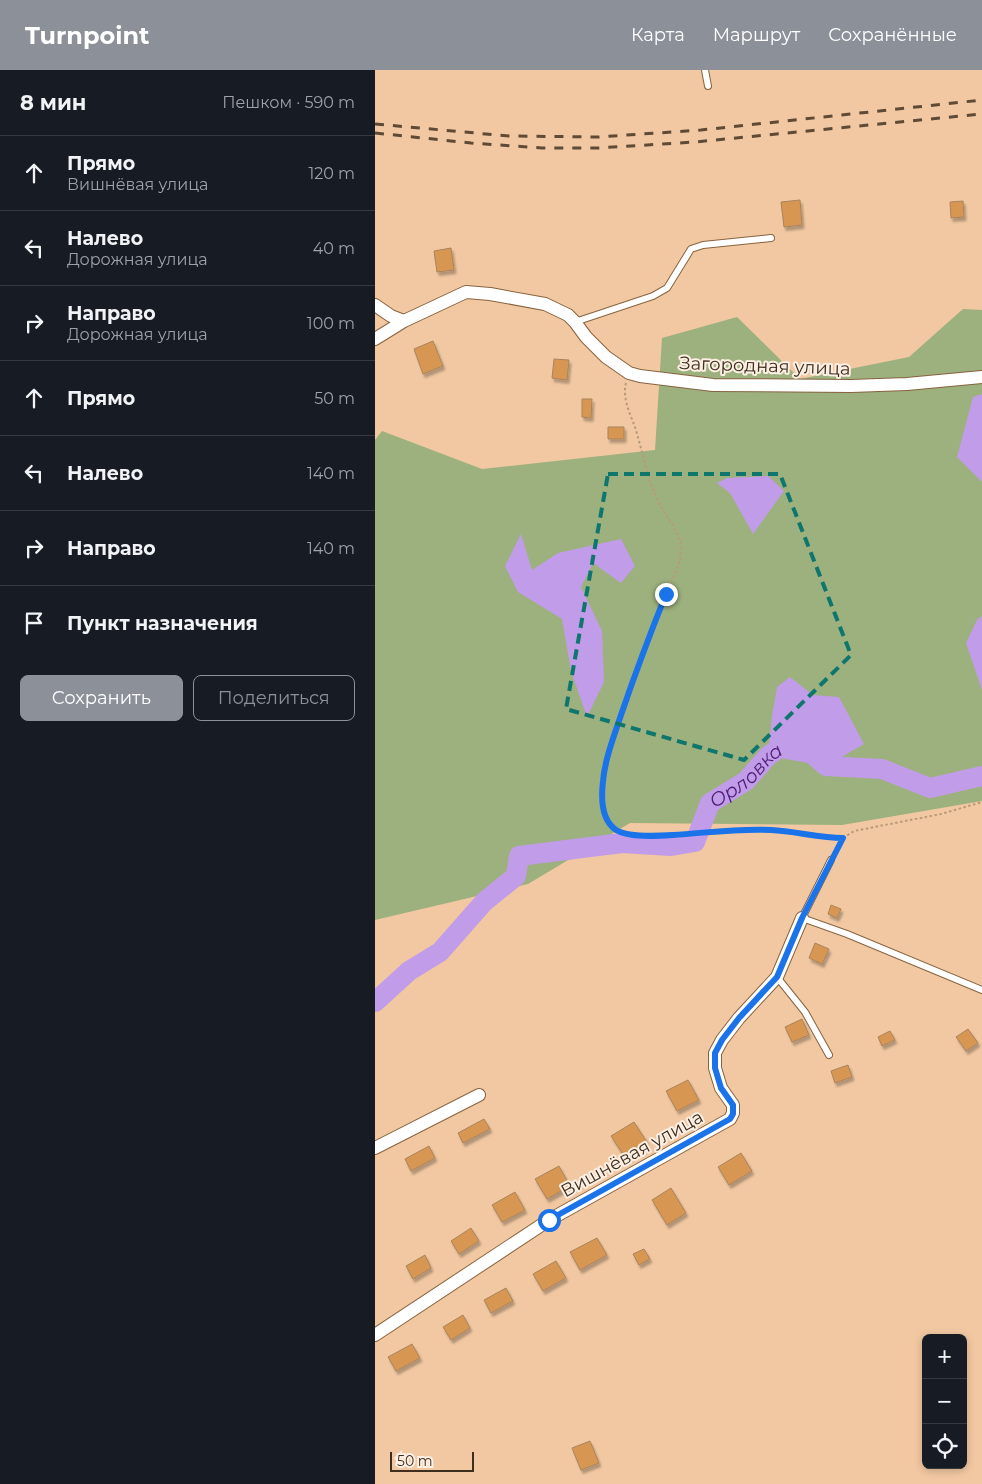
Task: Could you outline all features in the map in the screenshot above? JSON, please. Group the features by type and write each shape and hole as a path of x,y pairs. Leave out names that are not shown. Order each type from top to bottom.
{"street":[{"name":"Загородная улица","path":"375,339 404,321 466,292 490,294 545,304 568,315 586,337 607,357 629,373 640,376 713,385 758,386 907,384 982,377"},
{"path":"375,305 391,316 404,321"},
{"path":"777,977 802,918"},
{"name":"Вишнёвая улица","path":"375,1335 549,1220 730,1119 733,1114 733,1105 721,1088 715,1068 715,1053 722,1040 739,1018 777,977"},
{"path":"375,1148 479,1095"}],"lane":[{"path":"705,70 708,86"},
{"path":"575,322 653,296 667,288 691,249 703,245 771,238"},
{"path":"831,860 802,918 847,934 982,990"},
{"path":"777,977 805,1012 829,1055"}],"path":[{"path":"629,373 625,394 647,472 656,498 676,532 681,546 679,564 638,666 610,747 603,781 603,806 607,821 617,830 630,835 772,830 843,838"},
{"path":"831,860 843,838 854,831 941,814 982,802"}],"highlighted area":[{"path":"608,474 780,474 851,655 744,760 566,709"}],"green space":[{"path":"963,309 982,310 982,801 842,825 630,823 528,884 375,920 375,440 382,431 482,469 655,450 662,338 737,317 800,379 909,357"}],"shaded area":[{"path":"982,394 982,482 957,457 973,397"},
{"path":"768,476 784,491 753,534 730,493 717,483 727,478"},
{"path":"521,534 532,570 558,553 621,539 635,566 621,583 593,563 581,587 602,631 604,682 587,717 571,671 562,619 518,592 505,566"},
{"path":"982,616 982,690 966,643 977,620"},
{"path":"790,677 813,695 839,697 864,744 826,766 768,756 777,687"}],"building":[{"path":"800,200 802,225 784,227 781,202"},
{"path":"963,201 964,217 951,218 950,202"},
{"path":"451,248 454,270 437,272 434,251"},
{"path":"433,341 443,366 423,374 414,349"},
{"path":"554,359 569,360 567,380 552,378"},
{"path":"582,399 592,399 591,418 582,417"},
{"path":"608,427 624,427 624,439 608,439"},
{"path":"831,905 841,909 837,918 828,914"},
{"path":"815,943 829,949 822,964 809,958"},
{"path":"802,1019 809,1035 792,1042 785,1027"},
{"path":"968,1029 978,1043 966,1051 956,1037"},
{"path":"890,1031 895,1040 882,1046 878,1037"},
{"path":"848,1065 852,1077 835,1083 831,1071"},
{"path":"688,1080 699,1100 677,1111 666,1091"},
{"path":"484,1119 490,1129 463,1143 458,1133"},
{"path":"634,1122 647,1142 624,1156 611,1136"},
{"path":"429,1146 435,1158 411,1171 405,1159"},
{"path":"741,1153 752,1171 729,1185 718,1167"},
{"path":"559,1166 570,1186 547,1199 535,1179"},
{"path":"671,1188 686,1213 667,1225 652,1200"},
{"path":"515,1192 525,1210 502,1222 492,1205"},
{"path":"471,1228 479,1241 459,1254 451,1241"},
{"path":"597,1238 607,1255 580,1270 570,1252"},
{"path":"644,1249 650,1259 639,1265 633,1254"},
{"path":"425,1255 431,1268 413,1279 406,1266"},
{"path":"556,1261 566,1278 543,1291 533,1274"},
{"path":"506,1288 513,1301 491,1313 484,1300"},
{"path":"463,1315 470,1328 451,1340 443,1327"},
{"path":"412,1344 420,1358 396,1371 388,1357"},
{"path":"590,1441 599,1463 581,1470 572,1448"}],"waterway":[{"name":"Орловка","path":"375,1002 409,971 440,952 484,902 516,876 519,856 622,843 671,846 695,842 710,803 746,781 768,756 794,738 826,766 882,769 930,788 982,776"}],"railway":[{"path":"375,124 509,136 598,137 701,130 982,100"},
{"path":"375,133 542,148 598,148 695,142 982,114"}],"route":[{"path":"549,1220 730,1119 733,1114 733,1105 721,1088 715,1068 715,1053 722,1040 739,1018 777,977 802,918 843,838 772,830 630,835 617,830 607,821 603,806 603,781 610,747 638,666 666,594"}]}
